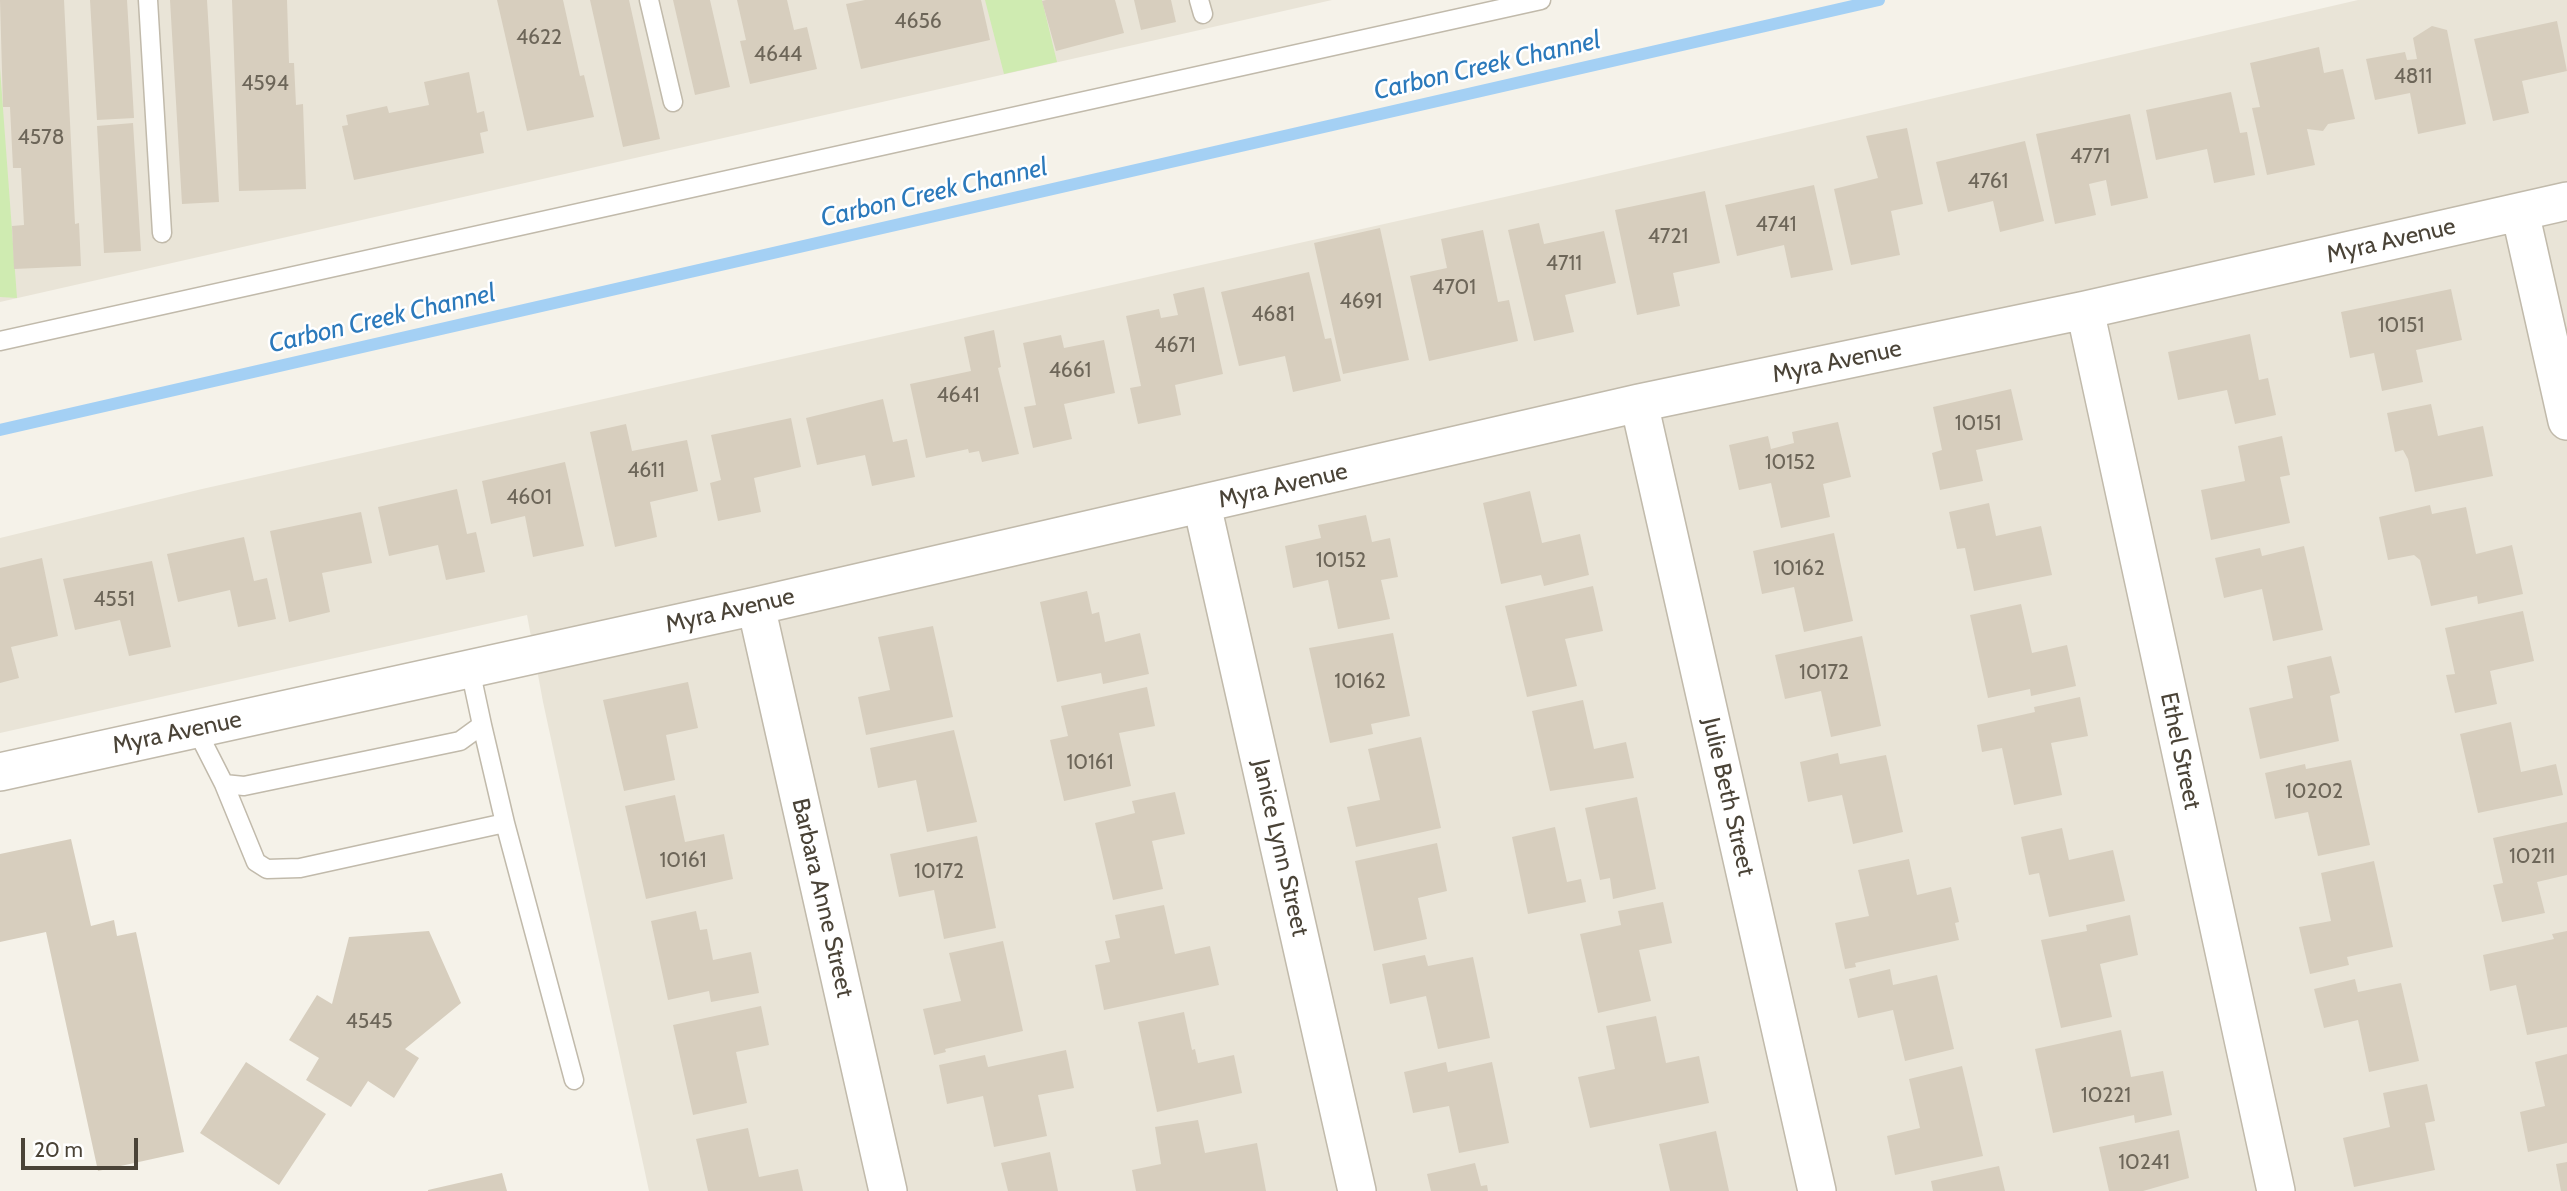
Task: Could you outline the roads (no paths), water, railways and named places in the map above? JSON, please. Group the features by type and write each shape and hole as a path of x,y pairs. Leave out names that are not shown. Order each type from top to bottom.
{"street":[{"name":"Myra Avenue","path":"0,772 756,606 1639,403 2085,310 2567,201"},
{"path":"2520,212 2567,421"},
{"name":"Ethel Street","path":"2085,310 2276,1191"},
{"name":"Julie Beth Street","path":"1639,403 1818,1191"},
{"name":"Janice Lynn Street","path":"1202,505 1357,1191"},
{"name":"Barbara Anne Street","path":"756,606 888,1191"}],"lane":[{"path":"148,0 162,233"},
{"path":"649,0 673,102"},
{"path":"0,341 1541,0"},
{"path":"470,668 505,822 574,1080"},
{"path":"224,784 244,786 460,741 482,725"},
{"path":"196,729 224,784 256,862 267,869 300,868 505,822"}],"waterway":[{"name":"Carbon Creek Channel","path":"0,430 1879,0"}]}
